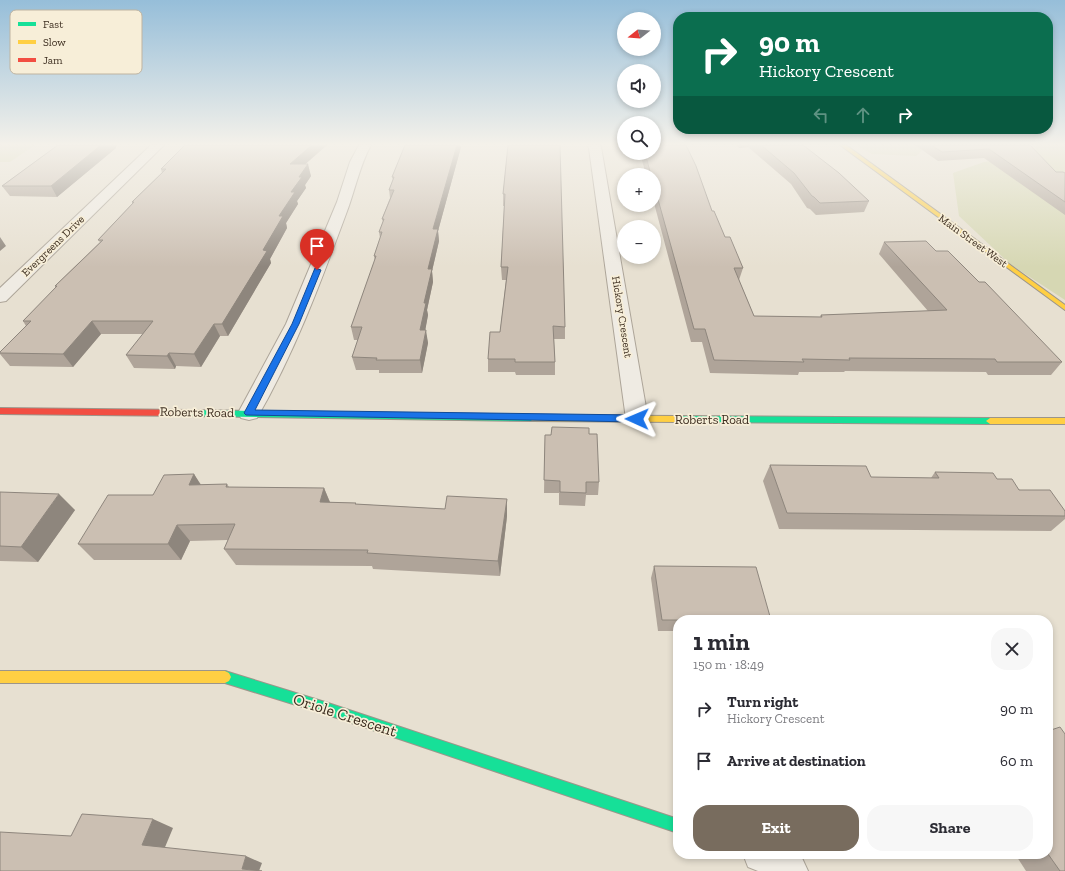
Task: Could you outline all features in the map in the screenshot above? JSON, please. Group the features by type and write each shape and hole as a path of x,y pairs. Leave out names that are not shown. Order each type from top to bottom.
{"street":[{"name":"Evergreens Drive","path":"0,297 117,186"},
{"path":"249,413 295,324 344,202 349,186"},
{"name":"Hickory Crescent","path":"602,186 637,419"},
{"name":"Main Street West","path":"897,186 1065,308"},
{"name":"Roberts Road","path":"0,410 637,419 1065,421"},
{"name":"Oriole Crescent","path":"0,677 228,677 673,824"},
{"path":"775,859 789,871"}],"green space":[{"path":"955,186 1065,186 1065,300 1010,264 959,216"}],"building":[{"path":"2,186 51,186 51,186"},
{"path":"149,186 296,186 291,192 295,192 279,216 283,216 263,250 267,251 222,324 214,324 194,354 169,353 167,356 126,355 153,321 92,321 63,354 0,353 31,321 23,321 57,286 55,286 103,240 98,240 134,202 132,202"},
{"path":"391,186 445,186 433,229 438,229 428,269 432,269 424,303 426,303 420,330 426,330 420,360 376,360 377,358 352,357 362,327 351,327 376,256 374,256 382,232 379,232 384,219 382,219 394,190 389,190"},
{"path":"504,186 561,186 565,327 553,326 555,362 515,362 515,359 488,359 490,332 500,332 508,267 501,267 505,194 503,194"},
{"path":"661,186 703,186 712,211 714,211 725,237 730,237 743,268 734,268 754,316 822,317 821,315 947,310 884,242 926,241 936,251 948,251 979,282 985,282 1062,362 997,362 995,359 849,358 850,360 802,359 804,362 714,360 705,329 694,329 661,210"},
{"path":"804,186 853,186 869,201 820,203"},
{"path":"1042,186 1065,186 1065,202"},
{"path":"552,427 589,428 589,434 597,434 599,482 586,482 586,493 560,492 560,481 544,480 545,435 551,435"},
{"path":"770,465 866,466 871,477 939,478 935,472 993,473 997,479 1012,479 1019,490 1050,490 1065,511 1065,516 787,513"},
{"path":"194,474 189,485 227,484 226,487 324,488 320,502 445,509 447,496 507,499 498,561 367,553 368,550 224,549 235,524 177,525 168,544 78,544 108,495 153,495 164,475"},
{"path":"0,492 59,494 21,547 0,546"},
{"path":"654,566 756,567 770,615 673,615 673,620 662,620"},
{"path":"1060,727 1065,734 1065,871 1060,871 1052,859 1053,859 1053,729"},
{"path":"82,814 153,819 142,845 246,856 242,869 262,871 0,871 0,832 71,836"}],"traffic: fast":[{"path":"188,413 532,418"},
{"path":"676,419 990,421"},
{"path":"225,677 325,708 673,824"}],"traffic: slow":[{"path":"898,186 1065,308"},
{"path":"532,418 676,419"},
{"path":"990,421 1065,421"},
{"path":"0,677 225,677"}],"traffic: jam":[{"path":"0,411 188,413"}],"route":[{"path":"317,270 295,324 249,413 637,419"}]}
